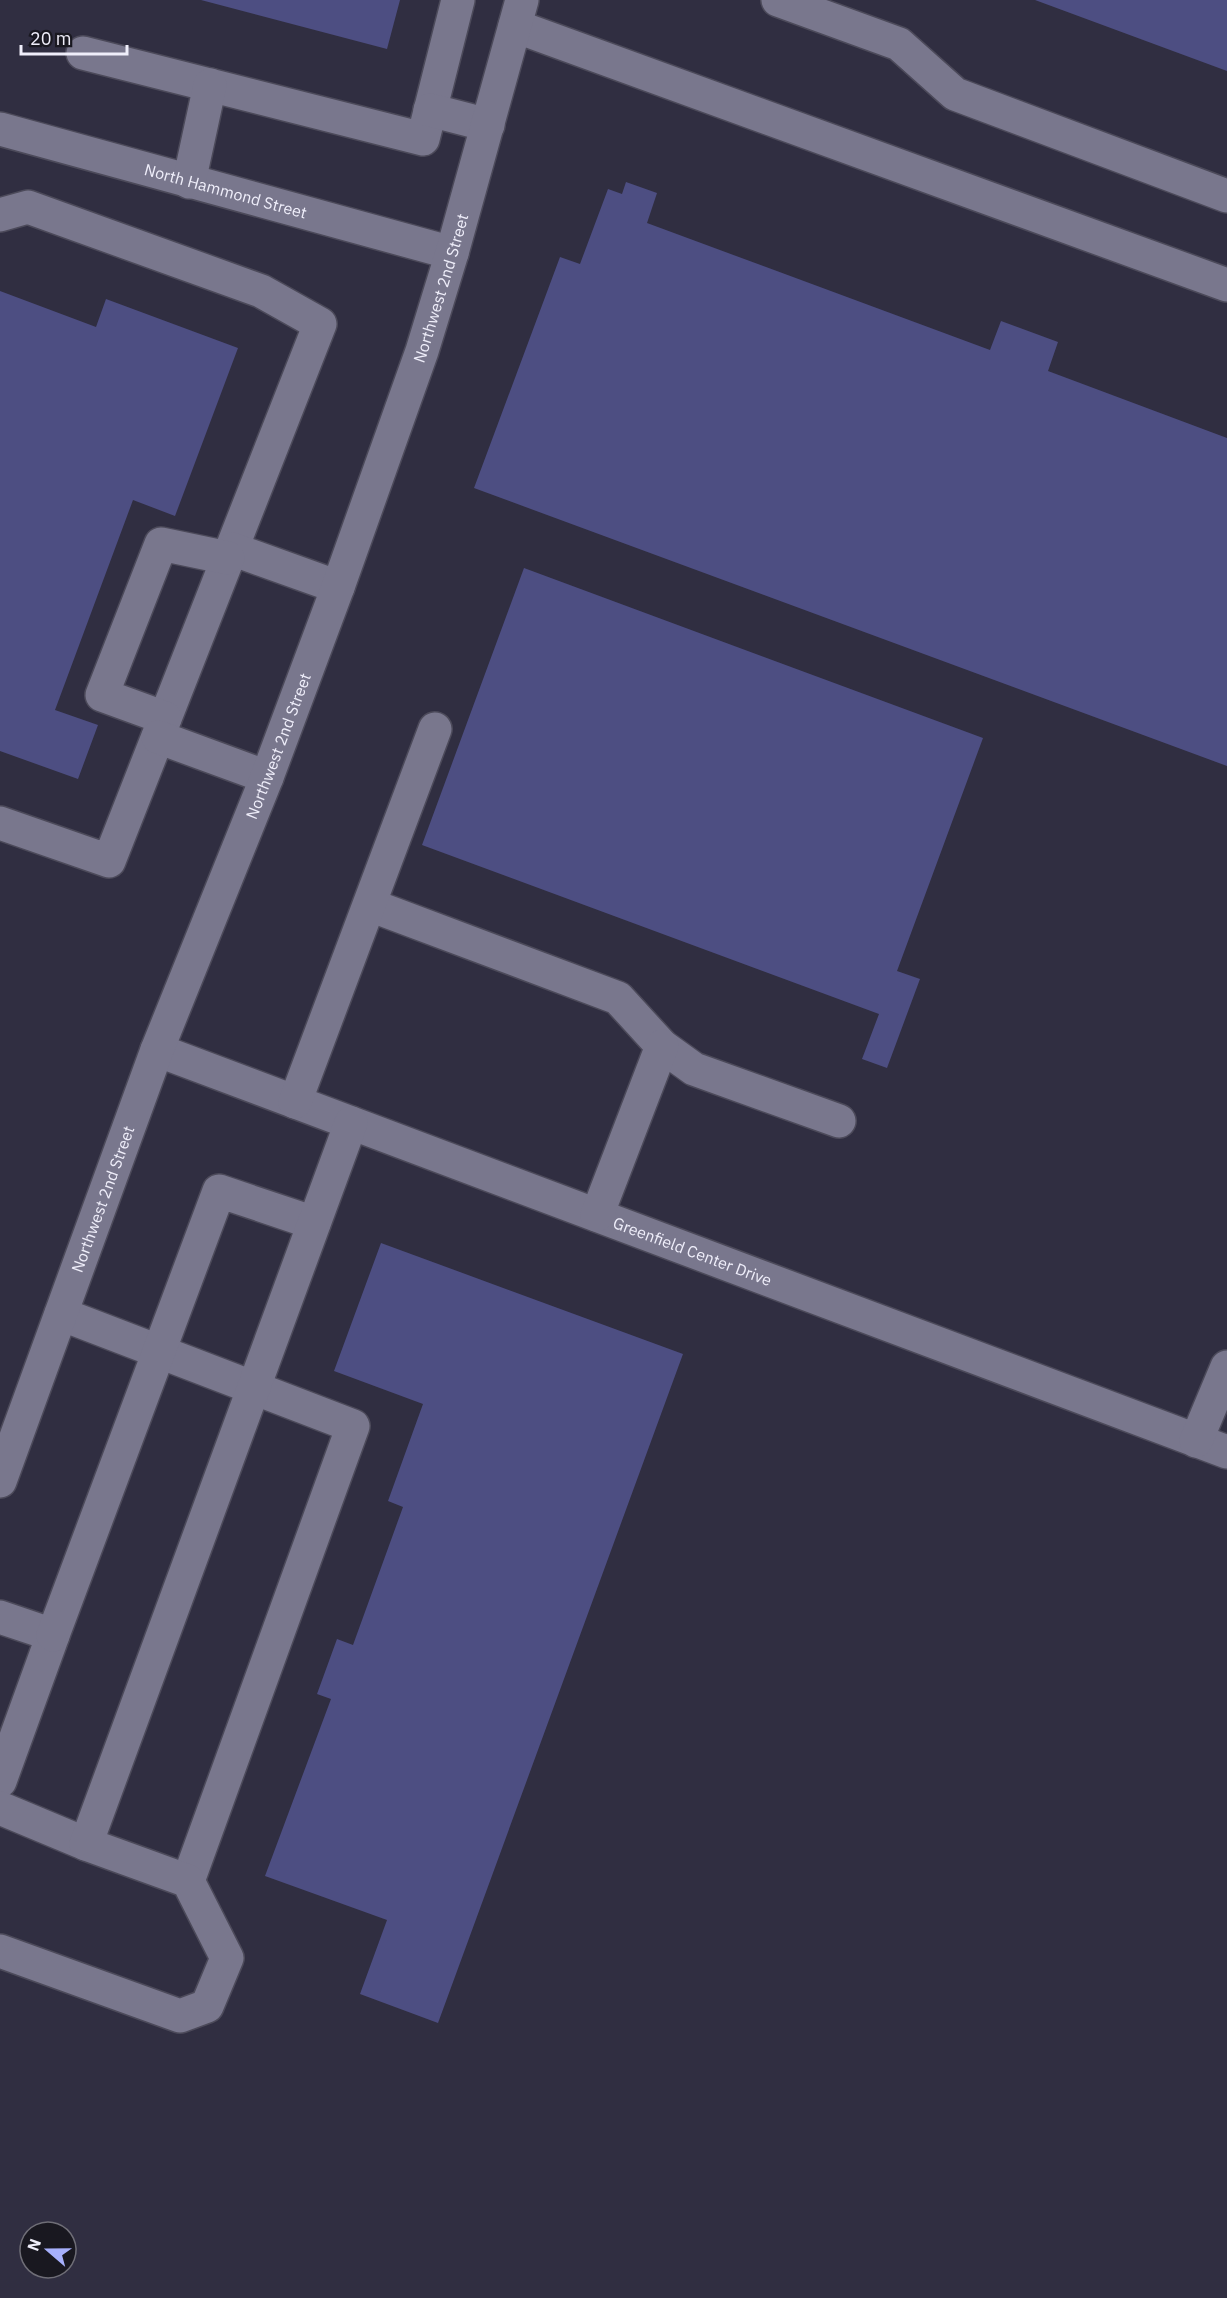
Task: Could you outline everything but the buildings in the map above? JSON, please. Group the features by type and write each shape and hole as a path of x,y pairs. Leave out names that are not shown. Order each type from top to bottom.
{"street":[{"path":"83,53 423,139 458,0"},
{"path":"778,0 899,44 955,94 1227,196"},
{"path":"519,13 1227,285"},
{"name":"Northwest 2nd Street","path":"0,1481 157,1050 267,777 338,587 422,351 452,253 519,13"},
{"path":"189,182 210,85"},
{"path":"430,110 488,126"},
{"name":"North Hammond Street","path":"0,129 452,253"},
{"path":"0,215 28,207 261,291 320,324 109,861 0,823"},
{"path":"267,777 162,727 102,695 106,684 161,544 230,554 338,587"},
{"path":"295,1102 435,729"},
{"path":"370,905 618,998 662,1046 693,1069 838,1120"},
{"path":"597,1215 662,1046"},
{"name":"Greenfield Center Drive","path":"157,1050 1227,1452"},
{"path":"86,1844 351,1123"},
{"path":"0,1781 219,1191 314,1223"},
{"path":"61,1314 353,1426 188,1881"},
{"path":"1197,1441 1227,1367"},
{"path":"0,1617 53,1635"},
{"path":"0,1808 86,1844 188,1881 227,1958 207,2006 180,2016 0,1951"}]}
